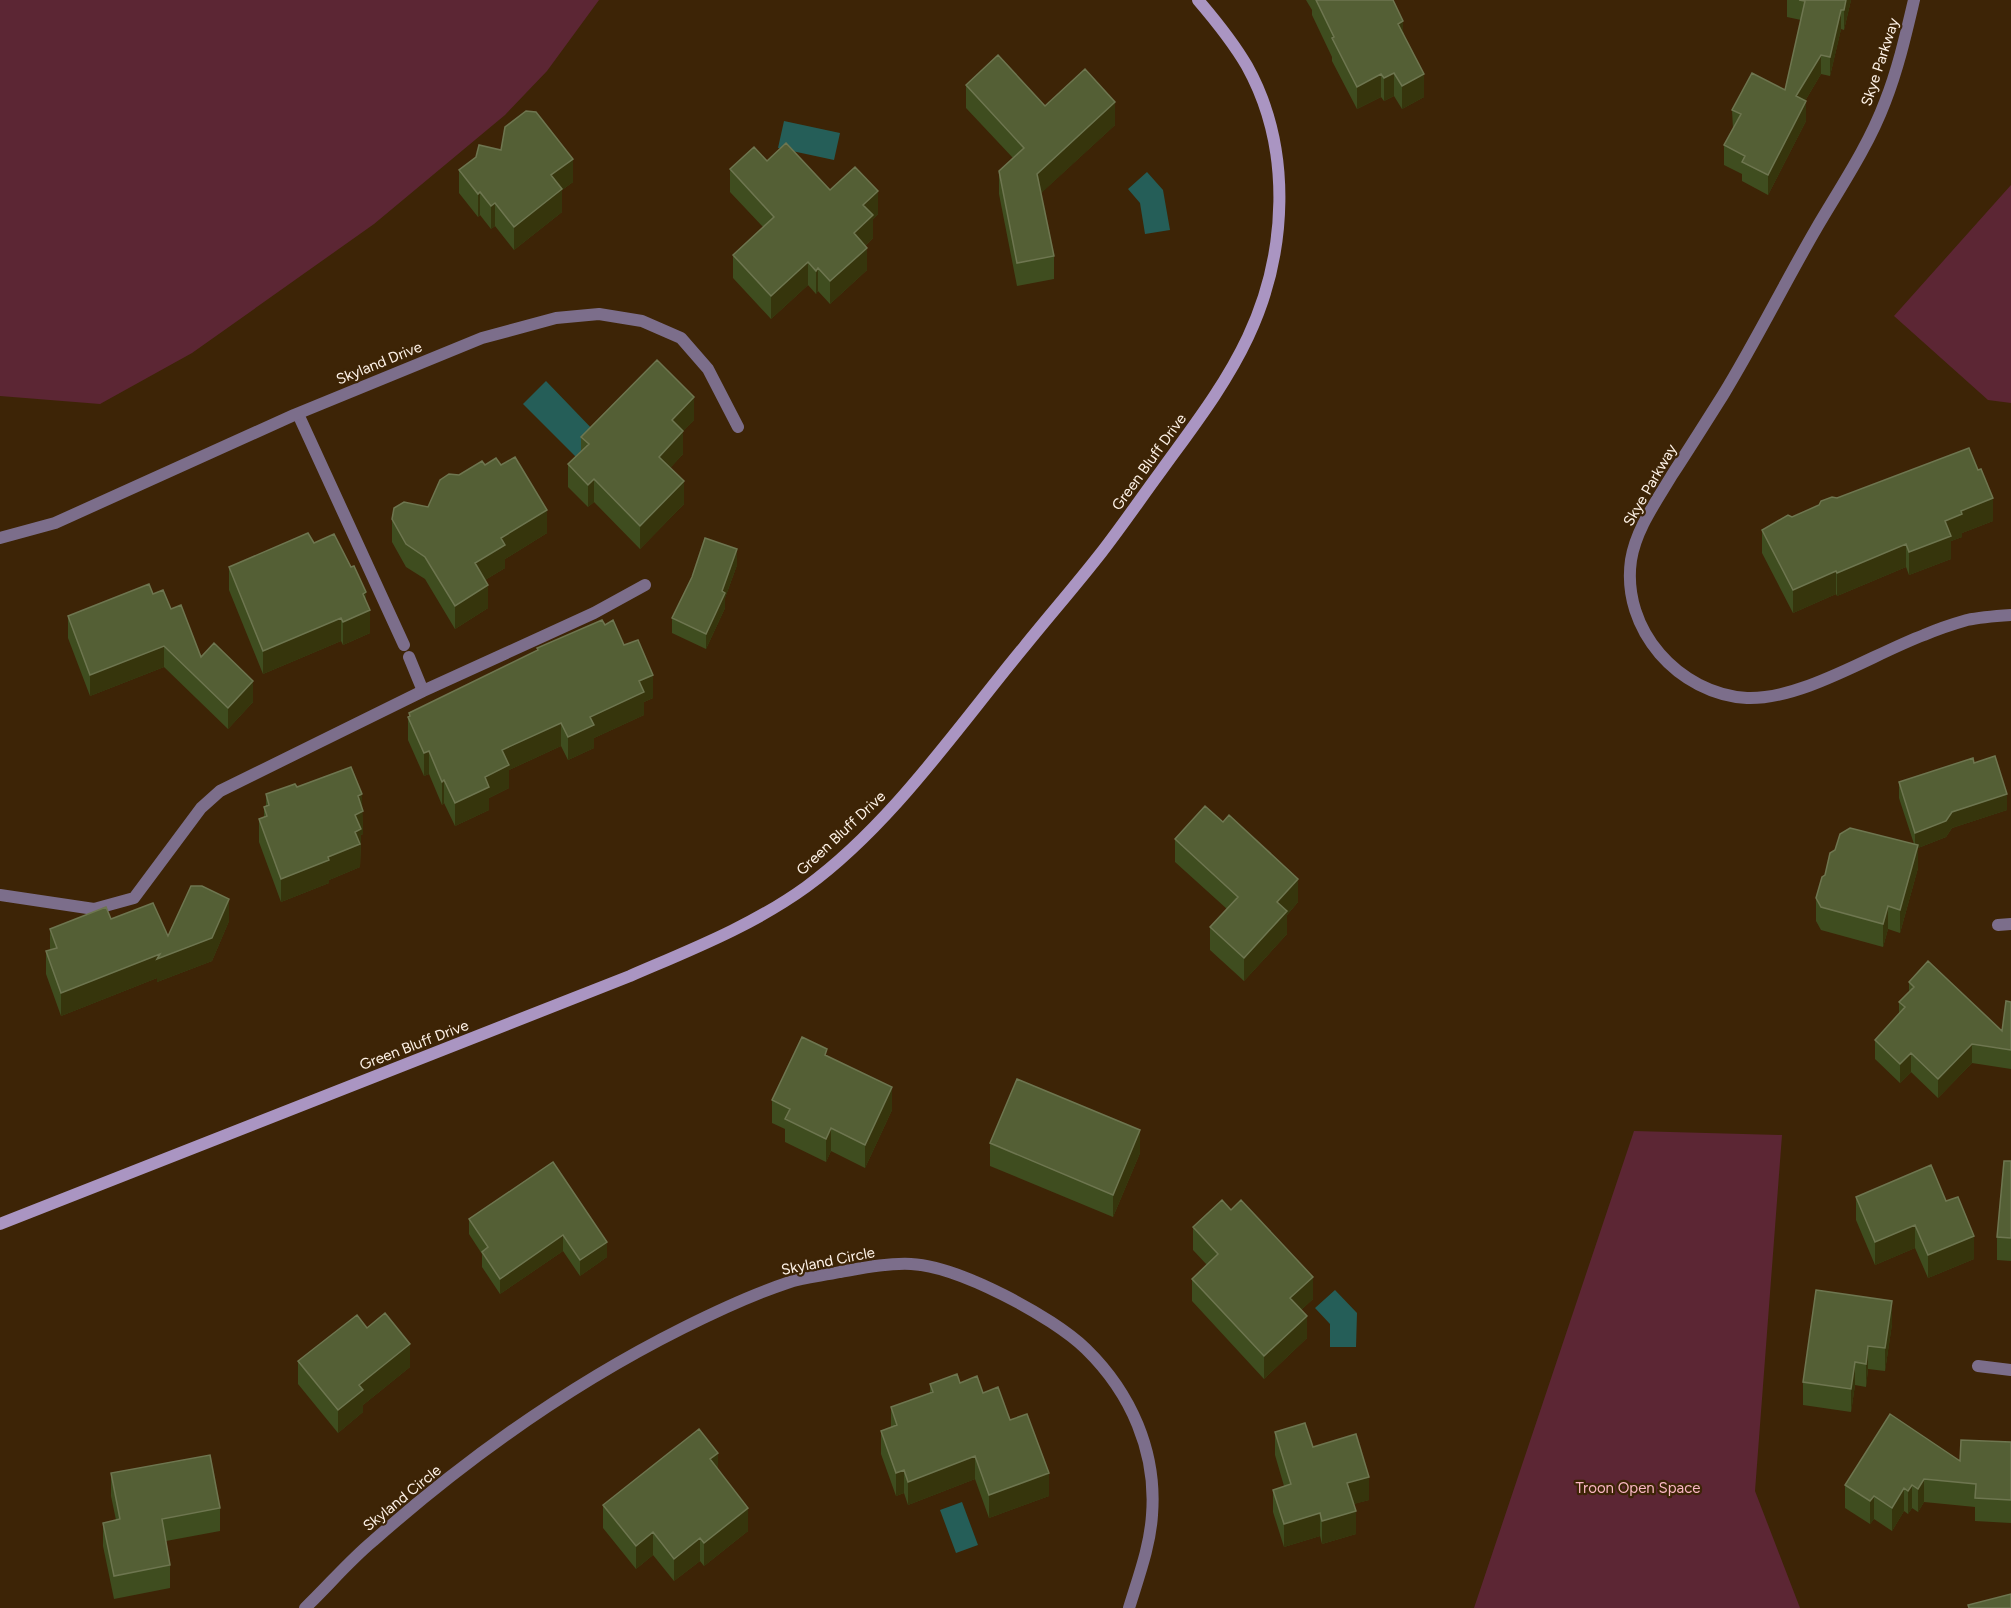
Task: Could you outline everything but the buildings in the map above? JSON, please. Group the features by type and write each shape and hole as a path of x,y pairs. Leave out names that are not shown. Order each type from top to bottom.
{"street":[{"name":"Green Bluff Drive","path":"0,1224 630,976 724,935 767,912 806,887 890,811 1101,553 1217,393 1247,339 1261,306 1270,276 1278,230 1280,182 1277,161 1264,107 1248,68 1216,21 1198,0"},
{"name":"Skye Parkway","path":"1914,0 1899,61 1885,104 1864,147 1723,394 1648,515 1636,540 1631,562 1632,596 1649,641 1672,668 1701,687 1732,696 1749,698 1784,693 1824,680 1924,635 1967,620 2011,615"},
{"name":"Skyland Drive","path":"0,538 55,523 298,414 482,338 556,318 599,314 642,321 681,338 708,369 738,427"},
{"path":"298,414 404,645"},
{"path":"0,895 94,909 134,898 201,808 220,791 423,691 594,613 645,585"},
{"path":"409,657 423,691"},
{"name":"Skyland Circle","path":"305,1608 372,1542 506,1435 592,1378 655,1342 736,1302 790,1282 878,1265 912,1264 954,1273 1053,1323 1077,1340 1099,1362 1119,1388 1144,1438 1152,1477 1152,1517 1142,1565 1129,1608"},
{"path":"1978,1366 2011,1370"}],"green space":[{"path":"0,0 599,0 547,71 505,115 374,224 192,353 100,404 0,396"},
{"path":"2011,185 2011,403 1988,400 1894,316"},
{"name":"Troon Open Space","path":"1634,1131 1782,1135 1755,1491 1800,1608 1474,1608"}],"water":[{"path":"784,121 840,133 834,160 778,148"},
{"path":"1147,172 1163,190 1170,230 1145,234 1140,203 1128,189"},
{"path":"546,381 598,435 576,457 523,404"},
{"path":"1335,1290 1357,1313 1356,1347 1330,1347 1330,1324 1315,1308"},
{"path":"962,1502 978,1545 956,1553 940,1510"}]}
